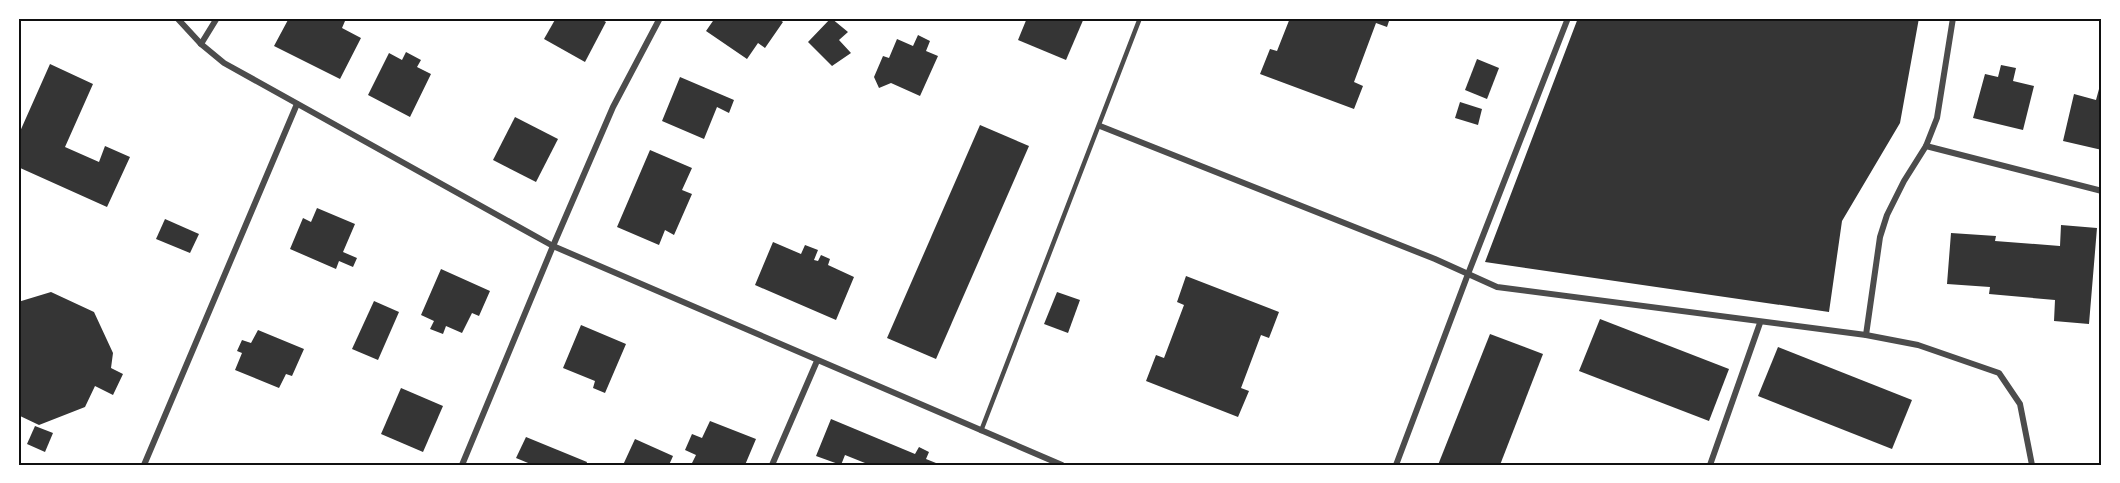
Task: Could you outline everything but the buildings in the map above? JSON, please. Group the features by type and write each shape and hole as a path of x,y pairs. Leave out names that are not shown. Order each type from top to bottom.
{"street":[{"path":"177,18 201,44 224,63 553,246 1062,465"},
{"path":"201,44 217,18"},
{"path":"462,465 613,108 660,18"},
{"path":"1396,465 1568,18"},
{"path":"1866,335 1880,237 1887,215 1904,181 1926,146 1937,117 1953,18"},
{"path":"144,465 297,105"},
{"path":"1100,126 1424,255 1497,287 1866,335 1918,345 1999,373 2020,404 2032,465"},
{"path":"1926,146 2102,191"},
{"path":"1710,465 1760,322"},
{"path":"772,465 817,361"}],"lane":[{"path":"981,431 1140,18"}]}
